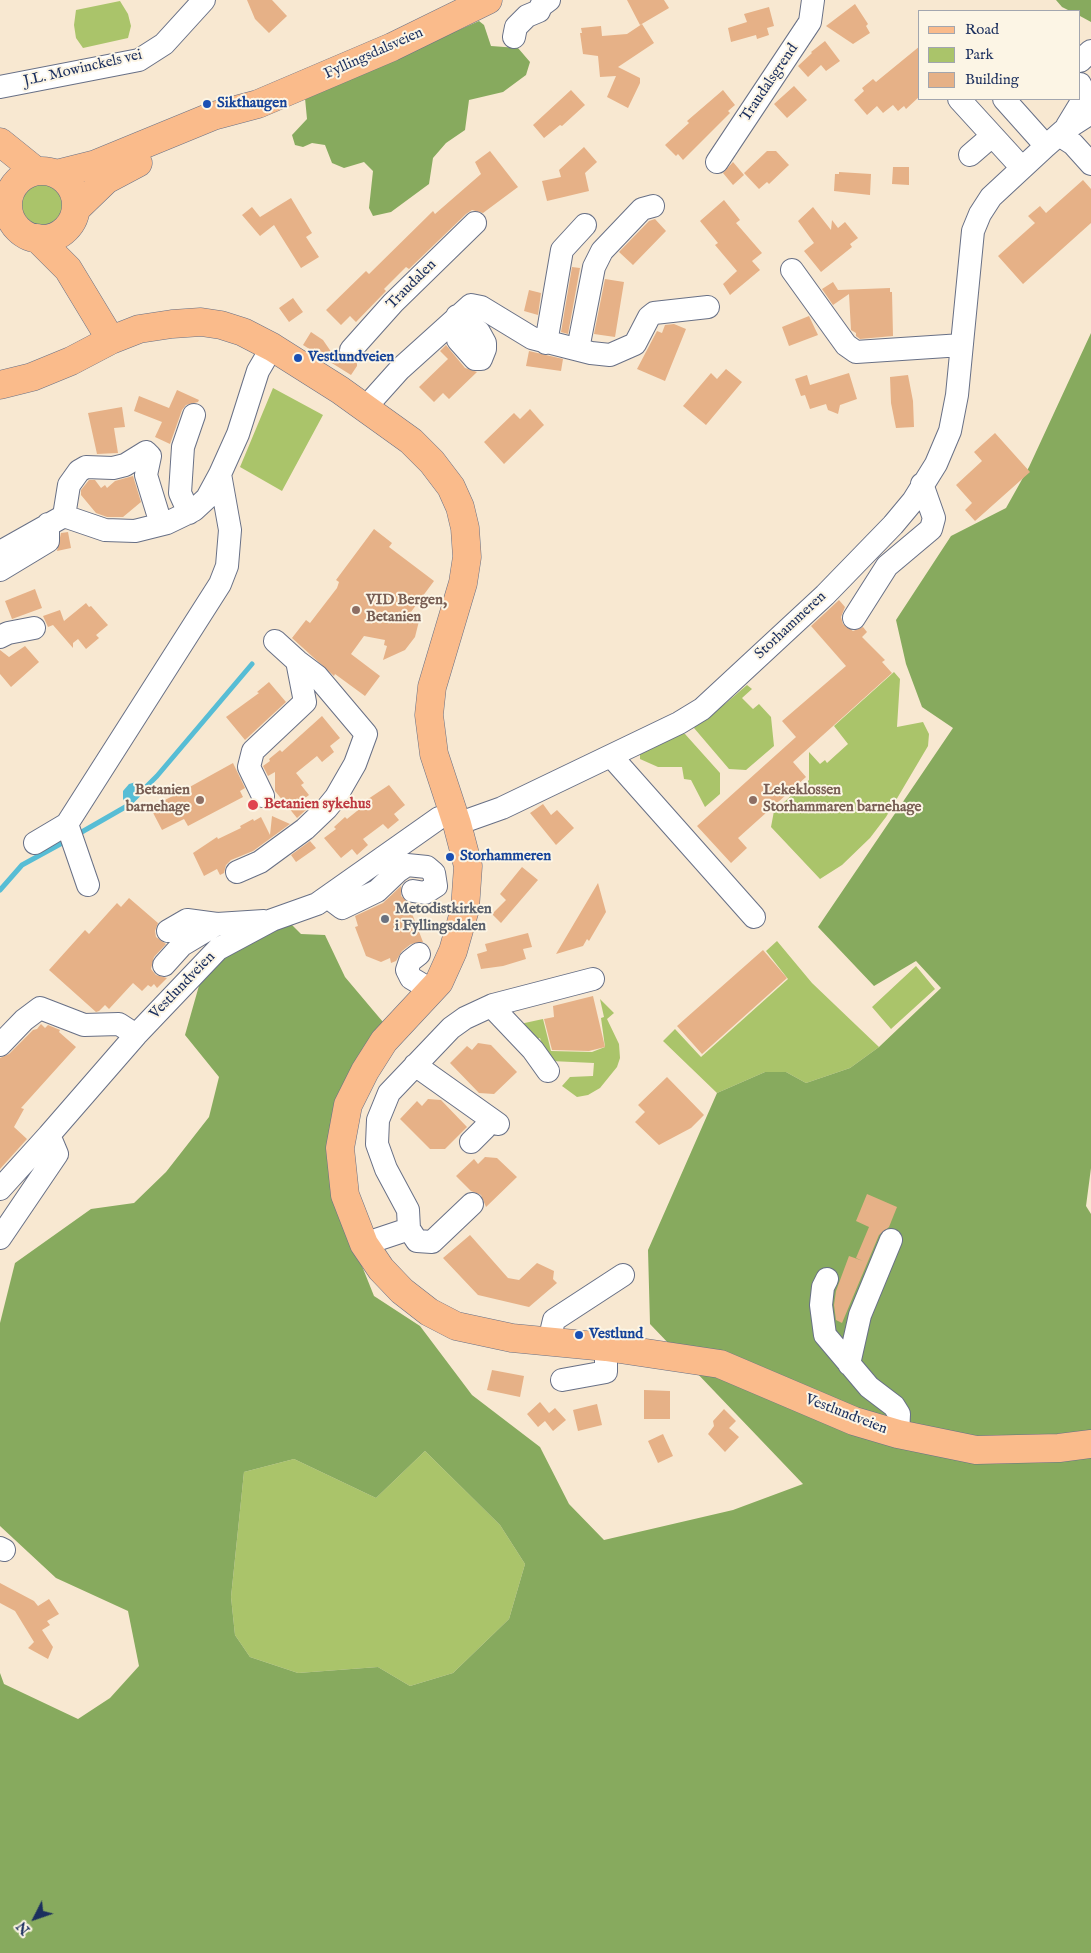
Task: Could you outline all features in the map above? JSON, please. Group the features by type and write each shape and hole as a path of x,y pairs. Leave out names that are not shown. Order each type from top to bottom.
{"main road":[{"name":"Fyllingsdalsveien","path":"46,173 96,164 213,116 258,104 392,47 488,0"},
{"name":"Fyllingsdalsveien","path":"74,214 106,180 117,173 219,128 258,104"},
{"path":"0,142 46,173 65,180 72,188 77,250 107,332"},
{"path":"46,173 19,180 4,196 13,222 68,270 107,332"},
{"path":"0,237 32,237 58,234 74,214"},
{"name":"Vestlundveien","path":"0,385 32,377 55,367 107,332 201,322 221,325 243,332 272,347 365,408 411,441 432,462 451,488 460,507 465,528 467,557 463,583 432,687 429,715 434,754 455,818 468,866 465,909 453,951 439,982 384,1041 365,1071 348,1105 340,1148 345,1195 364,1244 381,1269 402,1291 429,1312 456,1326 512,1338 606,1347 720,1364 854,1421 898,1434 976,1450 1059,1448 1091,1444"}],"street":[{"name":"J.L. Mowinckels vei","path":"0,87 138,60 164,44 204,0"},
{"path":"514,37 516,27 527,16 539,11 541,6 549,0"},
{"name":"Traudalsgrend","path":"717,162 810,22 813,0"},
{"path":"1081,60 1091,51"},
{"name":"Storhammeren","path":"1056,137 1081,103 1083,90 1081,86"},
{"path":"960,100 1022,168"},
{"path":"1005,100 1056,137 1073,144 1091,164"},
{"name":"Storhammeren","path":"455,818 502,808 679,723 702,708 870,549 913,500 942,453 950,431 957,395 973,231 980,214 991,197 1056,137 1091,113"},
{"path":"970,155 992,136"},
{"path":"578,349 594,267 602,251 642,209 653,206"},
{"name":"Traudalen","path":"351,350 406,290 475,223"},
{"path":"546,343 562,250 585,225"},
{"path":"792,270 846,345 856,352 962,345"},
{"path":"365,408 400,369 465,308 474,305 532,338 546,343 610,354 624,350 634,344 649,317 654,313 708,307"},
{"path":"457,316 479,332 485,343 481,359 475,359 458,340"},
{"path":"0,552 56,520 105,530 135,531 161,524 189,513 207,498 220,474 238,434 258,371 272,347"},
{"path":"189,513 180,493 183,447 194,415"},
{"path":"0,570 48,541 69,485 79,471 86,467 104,469 119,467 146,452 150,456 146,475 161,524"},
{"path":"35,843 67,824 220,584 227,566 230,530 220,474"},
{"path":"854,618 887,566 931,529 934,518 922,484"},
{"path":"0,637 8,633 34,628"},
{"path":"237,872 260,862 298,835 327,808 336,797 355,764 366,734 317,676 275,641"},
{"path":"262,796 249,767 253,751 305,702 297,661"},
{"path":"611,756 754,917"},
{"name":"Vestlundveien","path":"0,1189 136,1035 218,949 272,920 317,904 439,818 455,818"},
{"path":"67,824 88,885"},
{"path":"330,894 334,902 342,908 377,892 398,871 407,865 427,867 434,873 436,886 425,892 413,891"},
{"path":"168,931 186,920 217,924 272,920"},
{"path":"164,964 182,945 217,924"},
{"path":"420,954 410,960 407,970 411,978 431,990"},
{"path":"472,1204 432,1242 417,1241 409,1229 408,1210 386,1169 377,1144 378,1120 389,1093 451,1028 464,1018 493,1005 592,979"},
{"path":"493,1005 496,1011 533,1050 548,1071"},
{"path":"0,1045 24,1020 40,1008 84,1024 118,1024 136,1035"},
{"path":"415,1065 494,1122 471,1142"},
{"path":"0,1238 57,1154 49,1135"},
{"path":"0,1216 28,1197"},
{"path":"364,1244 409,1229"},
{"path":"849,1364 860,1315 891,1240"},
{"path":"549,1342 554,1320 623,1274"},
{"path":"827,1279 821,1304 822,1326 829,1342 869,1387 894,1406 899,1414 898,1434"},
{"path":"562,1380 606,1372 606,1347"}],"green space":[{"path":"1056,0 1091,0 1091,22 1081,17 1081,10 1068,10 1062,7"},
{"path":"120,1 128,14 131,26 128,38 83,48 76,38 74,25 76,10"},
{"path":"479,21 484,25 491,46 518,48 530,62 526,75 503,92 469,100 465,130 446,143 433,158 429,184 391,212 373,216 369,208 373,171 364,162 344,168 332,163 325,145 312,143 303,147 295,145 292,135 307,119 305,98"},
{"path":"36,182 44,182 53,186 59,192 63,205 59,218 53,224 44,228 36,228 27,224 21,218 17,209 17,201 21,192 27,186"},
{"path":"1091,333 1091,1168 1086,1206 1091,1214 1091,1953 0,1953 0,1673 4,1684 78,1719 110,1698 139,1666 128,1611 56,1578 0,1526 0,1323 15,1263 91,1209 134,1203 166,1172 209,1117 219,1077 185,1035 202,975 280,913 301,934 325,935 345,977 388,1028 338,1102 342,1216 374,1296 420,1326 472,1395 540,1447 569,1504 604,1540 733,1510 803,1484 650,1324 648,1250 717,1093 765,1072 786,1072 806,1083 850,1068 879,1047 941,988 916,961 874,986 818,927 953,728 922,707 906,664 896,620 951,536 1006,508 1029,467","holes":["425,1451 500,1525 525,1564 509,1619 453,1673 410,1686 378,1667 298,1673 250,1657 235,1635 231,1597 244,1472 294,1459 376,1498"]},
{"path":"273,388 323,415 282,491 240,467"},
{"path":"894,672 900,679 897,727 923,722 929,734 928,746 886,817 870,838 842,865 820,879 771,827 774,811 809,780 809,752 820,764 825,760 827,763 848,744 834,726"},
{"path":"747,685 752,689 742,698 753,709 759,704 771,717 774,746 746,770 729,769 694,728 696,723 726,703"},
{"path":"680,732 685,734 720,773 720,794 705,807 691,780 684,779 682,767 658,767 640,759 640,754"},
{"path":"777,941 812,983 879,1047 850,1068 806,1083 786,1072 765,1072 717,1093 663,1041 675,1029 701,1057 788,979 766,951"},
{"path":"916,966 935,989 891,1029 872,1007"},
{"path":"600,999 614,1013 607,1019 619,1044 620,1058 617,1067 600,1088 588,1095 577,1097 562,1086 570,1077 593,1076 594,1063 551,1061 543,1048 540,1038 534,1040 520,1024 543,1019 551,1051 592,1052 605,1047 601,1018 604,1017"},
{"path":"425,1451 500,1525 525,1564 509,1619 453,1673 410,1686 378,1667 298,1673 250,1657 235,1635 231,1597 244,1472 294,1459 376,1498"}],"water":[{"path":"136,782 148,785 127,806 123,799 123,791 129,784"}],"building":[{"path":"247,0 272,0 287,16 269,33 255,19"},
{"path":"627,0 664,0 669,8 640,25"},
{"path":"855,4 868,24 866,26 870,33 853,44 826,26"},
{"path":"769,7 774,26 767,28 769,35 757,39 756,35 731,42 728,28 747,22 744,14"},
{"path":"642,24 654,43 618,67 640,78 640,83 628,108 607,97 616,76 600,77 598,56 583,54 580,33 582,33 581,28 601,26 602,36 627,34"},
{"path":"825,41 840,61 826,71 821,65 808,77 798,66"},
{"path":"918,48 918,98 906,109 904,106 898,111 893,105 883,113 877,106 867,115 854,100 864,91 862,88 873,79 876,82"},
{"path":"794,86 807,100 787,118 774,104"},
{"path":"571,90 585,105 562,126 560,125 544,138 533,125"},
{"path":"723,90 735,105 728,111 730,113 683,160 678,154 676,156 665,145 689,123 687,121"},
{"path":"584,147 597,162 585,173 589,191 547,201 542,181 561,177 559,170"},
{"path":"490,151 518,187 483,213 472,210 466,214 409,269 406,267 356,322 350,316 341,325 326,310 366,271 369,274 433,211 435,214 481,174 475,162"},
{"path":"767,151 776,151 789,165 769,184 767,182 759,189 744,173"},
{"path":"733,162 744,175 733,185 723,173"},
{"path":"893,167 909,167 909,185 892,184"},
{"path":"839,172 871,174 870,195 834,191 835,174 839,174"},
{"path":"1083,180 1091,189 1091,223 1023,284 998,256 1035,223 1028,216 1040,206 1046,213"},
{"path":"291,198 312,233 306,237 319,257 301,268 274,225 260,236 242,215 252,207 260,217"},
{"path":"724,200 740,220 736,223 762,253 752,261 760,270 730,295 723,284 737,271 715,245 718,243 700,221"},
{"path":"813,207 831,230 832,220 838,228 845,222 858,238 850,244 852,247 821,272 804,251 814,243 798,221"},
{"path":"655,219 666,231 633,265 619,252 649,221"},
{"path":"572,267 580,268 568,334 561,332"},
{"path":"605,279 624,282 615,337 594,334"},
{"path":"833,282 838,290 890,288 890,292 892,292 893,336 860,339 856,336 856,333 851,330 849,294 833,305 822,289"},
{"path":"529,290 541,293 538,315 524,311"},
{"path":"293,298 303,312 289,322 279,308"},
{"path":"809,316 818,335 789,346 782,327"},
{"path":"674,324 686,329 665,381 637,369 657,331 662,333 665,325"},
{"path":"311,332 323,340 334,356 338,353 348,363 357,361 357,366 351,375 303,345"},
{"path":"446,345 465,368 477,372 449,399 443,393 434,402 419,387 448,359 440,351"},
{"path":"529,351 563,359 561,371 526,366"},
{"path":"726,369 742,382 706,425 683,406 711,373 717,379"},
{"path":"849,373 857,399 840,405 838,414 828,410 826,404 810,409 805,395 801,396 795,379 807,375 810,385"},
{"path":"908,375 913,401 914,427 896,428 891,403 890,377"},
{"path":"177,390 199,400 198,402 186,405 182,410 170,444 155,437 162,422 134,411 139,396 169,408"},
{"path":"122,407 125,427 114,428 118,453 97,454 88,413"},
{"path":"530,409 544,425 504,464 484,442 514,413 520,419"},
{"path":"995,433 1030,472 975,521 965,510 972,503 956,485 982,461 974,452"},
{"path":"133,476 141,502 123,517 107,517 96,513 81,495 81,490 89,480 95,480 101,488 105,485 107,488 115,481"},
{"name":"VID Bergen, Betanien","path":"374,529 392,543 389,547 434,581 405,620 419,621 415,637 405,650 383,660 387,646 384,645 385,640 364,636 351,654 380,676 365,696 335,674 334,676 292,638 306,620 310,623 337,588 339,582 336,580"},
{"path":"68,532 71,548 57,551 61,533"},
{"path":"35,589 42,608 12,619 5,601"},
{"path":"839,600 845,607 841,617 843,624 853,631 863,627 867,632 862,637 885,660 882,662 892,673 793,762 806,777 738,838 747,848 731,863 697,826 796,737 782,721 846,666 811,626"},
{"path":"86,603 108,625 96,635 99,638 86,649 78,639 73,643 73,648 53,625 48,627 43,616 60,610 64,621"},
{"path":"25,646 39,662 11,687 0,674 0,650 9,657"},
{"path":"269,682 286,702 245,740 226,717 259,693 257,692"},
{"path":"322,716 340,738 330,746 334,752 322,762 317,756 296,773 304,783 301,785 309,795 301,801 307,809 297,818 275,791 275,772 268,776 263,766 280,750 282,752"},
{"path":"233,763 245,788 240,791 243,797 188,826 184,819 162,830 150,807 173,796 171,794 184,787 186,789"},
{"path":"389,785 405,805 394,814 399,820 388,829 383,824 363,839 368,845 357,855 352,849 341,858 324,838 336,829 334,827 345,817 347,819 367,803 365,801"},
{"path":"543,804 551,815 557,810 574,828 556,845 530,813"},
{"path":"272,816 290,824 253,851 231,860 226,865 224,873 220,875 217,869 204,876 193,853 217,837 218,839 241,828 240,826 253,819 254,821 261,817 270,835"},
{"path":"310,841 316,848 296,862 291,855"},
{"path":"522,867 538,880 501,923 492,914 506,900 500,894"},
{"path":"598,883 606,912 589,941 587,939 583,946 556,954"},
{"name":"Metodistkirken i Fyllingsdalen","path":"401,886 401,896 411,904 414,910 411,911 423,942 411,944 402,951 396,961 391,963 390,958 381,962 366,956 355,927 358,926 355,916 383,903"},
{"path":"129,898 158,923 155,931 156,937 166,944 154,957 151,969 156,975 167,978 157,988 154,984 151,987 148,985 142,991 133,983 109,1009 105,1005 96,1012 49,970 85,930 89,934 117,903 121,907"},
{"path":"528,933 532,947 523,949 526,959 503,966 481,969 477,954 487,951 485,944"},
{"path":"763,950 787,978 702,1054 677,1026"},
{"path":"593,996 605,1047 589,1051 552,1050 544,1019 554,1017 553,1006"},
{"path":"41,1024 45,1028 48,1025 60,1030 59,1032 76,1047 21,1108 24,1109 14,1127 27,1139 0,1169 0,1058 9,1054"},
{"path":"478,1043 491,1045 517,1072 494,1094 479,1093 450,1063 467,1046 472,1050"},
{"path":"667,1077 704,1115 691,1128 659,1145 635,1122 645,1112 638,1105"},
{"path":"428,1099 441,1100 467,1127 445,1149 430,1149 400,1119 417,1101 422,1106"},
{"path":"485,1157 497,1158 517,1177 486,1207 481,1195 471,1191 456,1176 474,1159 478,1164"},
{"path":"867,1194 897,1207 889,1227 879,1235 842,1323 836,1320 834,1305 836,1291 849,1256 863,1261 856,1258 869,1227 856,1221"},
{"path":"470,1235 508,1278 519,1280 537,1263 554,1271 553,1279 557,1283 529,1307 478,1295 443,1258"},
{"path":"492,1370 524,1376 520,1397 487,1390"},
{"path":"644,1390 670,1391 670,1419 644,1419"},
{"path":"540,1402 549,1413 555,1408 566,1420 553,1431 545,1421 538,1427 527,1414"},
{"path":"597,1404 602,1425 578,1431 573,1410"},
{"path":"724,1409 736,1421 729,1428 739,1437 725,1452 708,1434 714,1426 713,1421"},
{"path":"663,1434 673,1456 658,1463 648,1441"},
{"path":"0,1583 34,1601 38,1606 49,1599 59,1614 47,1621 50,1625 42,1630 53,1647 48,1659 28,1648 34,1642 15,1611 0,1603"}],"waterway":[{"path":"80,833 127,806 157,776 252,664"},
{"path":"0,890 22,865 64,842"}],"place":[{"name":"Sikthaugen","path":"207,104"},
{"name":"Vestlundveien","path":"298,358"},
{"name":"VID Bergen, Betanien","path":"356,610"},
{"name":"Betanien barnehage","path":"200,800"},
{"name":"Lekeklossen Storhammaren barnehage","path":"753,800"},
{"name":"Betanien sykehus","path":"253,805"},
{"name":"Storhammeren","path":"450,857"},
{"name":"Metodistkirken i Fyllingsdalen","path":"385,919"},
{"name":"Vestlund","path":"579,1335"}]}
